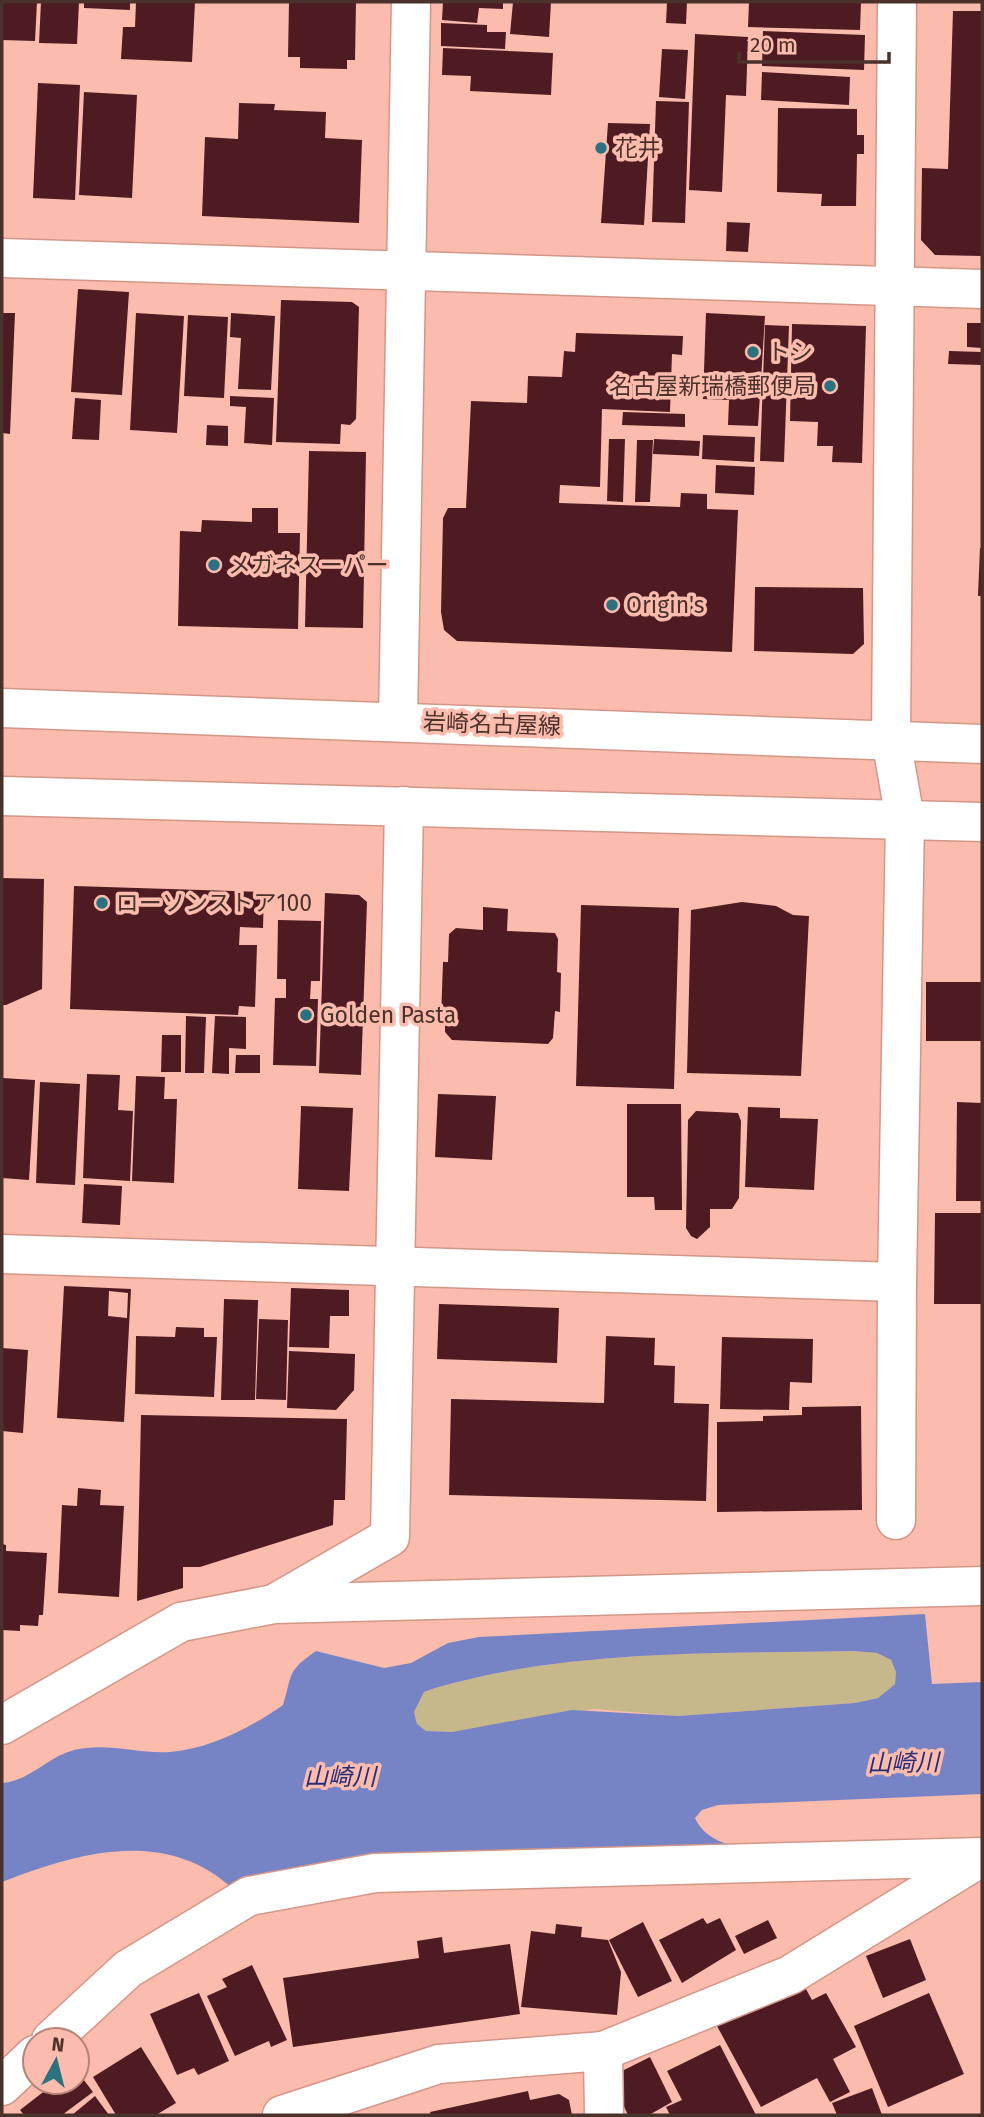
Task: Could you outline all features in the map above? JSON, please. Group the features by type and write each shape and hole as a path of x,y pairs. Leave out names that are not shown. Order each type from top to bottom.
{"street":[{"path":"398,721 411,2"},
{"path":"896,1520 905,819 891,739 897,2"},
{"path":"2,258 982,289"},
{"name":"岩崎名古屋線","path":"2,708 982,744"},
{"path":"2,796 982,822"},
{"path":"274,1604 390,1537 404,806"},
{"path":"2,1254 897,1282"},
{"path":"2,1725 181,1622 274,1604 982,1586"},
{"path":"66,2026 128,1969 249,1896 375,1873 982,1857"},
{"path":"282,2115 439,2064 603,2050 790,1976 982,1857"},
{"path":"603,2050 604,2115"},
{"path":"2,2086 21,2068"}],"shaded area":[{"path":"854,1651 877,1653 891,1660 896,1672 895,1684 878,1698 855,1703 679,1716 595,1709 452,1732 426,1731 417,1724 414,1712 424,1692 486,1675 538,1666 643,1656"}],"water":[{"name":"山崎川","path":"925,1614 932,1684 982,1682 982,1794 718,1805 702,1810 695,1818 711,1836 749,1851 233,1889 207,1870 179,1858 151,1852 121,1851 61,1862 2,1882 2,1783 30,1774 64,1753 74,1750 98,1747 170,1752 230,1736 283,1705 295,1669 316,1651 384,1668 411,1663 448,1643 479,1637","holes":["854,1651 877,1653 891,1660 896,1672 895,1684 878,1698 855,1703 679,1716 572,1710 452,1732 426,1731 417,1724 414,1712 424,1692 486,1675 538,1666 643,1656"]}],"building":[{"path":"2,2 37,2 35,41 2,40"},
{"path":"41,2 79,2 77,44 39,43"},
{"path":"84,2 130,2 130,10 84,8"},
{"path":"136,2 195,2 192,62 121,59 123,27 135,27"},
{"path":"289,2 356,2 355,60 347,60 347,69 300,68 300,57 288,57"},
{"path":"443,2 503,2 503,9 479,8 477,23 442,20"},
{"path":"513,2 551,2 549,37 510,34"},
{"path":"667,2 687,2 686,24 666,23"},
{"path":"749,2 861,2 860,30 748,27"},
{"path":"953,11 982,11 982,256 935,255 921,240 922,168 948,169"},
{"path":"441,23 487,25 487,32 506,32 505,49 441,46"},
{"path":"763,31 865,35 864,70 762,66"},
{"path":"695,34 748,37 746,96 726,95 722,192 689,190"},
{"path":"443,48 553,53 551,95 470,91 471,76 442,75"},
{"path":"662,49 688,50 685,99 659,97"},
{"path":"762,72 850,77 849,105 761,100"},
{"path":"38,83 80,85 75,200 33,198"},
{"path":"84,92 137,95 132,198 79,195"},
{"path":"656,101 689,102 685,223 652,222"},
{"path":"239,103 275,104 274,110 326,112 325,138 362,140 359,223 202,216 205,137 238,139"},
{"path":"778,108 857,109 857,135 864,135 864,154 857,154 856,206 821,206 822,194 777,192"},
{"path":"608,123 650,124 644,225 601,223"},
{"path":"727,222 750,223 748,252 726,251"},
{"path":"78,289 129,292 122,395 71,392"},
{"path":"281,300 352,302 359,307 356,419 350,425 341,424 340,444 276,442"},
{"path":"2,313 15,313 10,434 2,433"},
{"path":"136,313 184,316 177,433 130,430"},
{"path":"231,313 275,316 271,390 238,389 241,338 230,337"},
{"path":"706,313 765,316 758,426 728,425 729,400 703,399"},
{"path":"188,315 228,317 224,398 184,396"},
{"path":"967,323 982,323 982,348 967,347"},
{"path":"792,324 866,326 862,463 832,462 833,446 817,446 818,422 790,421"},
{"path":"765,325 789,326 784,462 760,461"},
{"path":"576,333 683,336 682,355 672,354 670,412 602,409 600,487 560,485 559,503 680,507 681,493 707,494 707,509 738,510 732,652 457,641 444,630 441,612 443,518 448,508 466,508 471,401 527,403 528,376 562,377 564,351 575,352"},
{"path":"949,351 982,352 982,365 948,364"},
{"path":"230,396 274,398 272,445 244,443 246,407 230,406"},
{"path":"75,398 101,400 99,440 72,439"},
{"path":"623,412 685,414 685,427 622,425"},
{"path":"207,425 228,426 228,446 206,445"},
{"path":"703,435 755,437 754,462 702,459"},
{"path":"609,439 625,439 623,502 607,501"},
{"path":"654,439 700,441 699,456 653,454"},
{"path":"637,440 653,440 650,502 635,502"},
{"path":"309,451 366,452 363,628 305,627"},
{"path":"716,465 755,467 754,495 715,493"},
{"path":"252,508 278,508 278,533 300,533 298,629 178,626 180,531 201,532 202,520 252,522"},
{"path":"980,548 982,596 978,596"},
{"path":"755,587 863,588 864,644 853,654 754,651"},
{"path":"2,878 44,879 42,989 6,1005 2,1005"},
{"path":"74,886 264,892 263,928 240,927 239,945 257,945 255,1007 239,1006 238,1015 70,1009"},
{"path":"325,893 359,895 367,902 361,1075 319,1073"},
{"path":"742,902 776,906 793,915 809,916 801,1076 687,1073 691,910"},
{"path":"581,905 679,908 674,1089 576,1086"},
{"path":"483,907 508,909 507,931 555,933 558,939 560,1012 555,1011 553,1038 548,1044 452,1040 445,1032 445,1020 441,1019 443,962 448,962 449,934 456,928 483,930"},
{"path":"278,920 321,921 320,981 311,981 310,999 318,999 316,1066 273,1065 275,998 286,998 286,979 277,979"},
{"path":"926,982 982,982 982,1041 926,1041"},
{"path":"186,1016 206,1017 204,1073 185,1073"},
{"path":"215,1016 246,1017 246,1049 229,1048 229,1074 212,1073"},
{"path":"162,1035 181,1035 181,1072 161,1072"},
{"path":"236,1055 260,1055 260,1073 235,1073"},
{"path":"87,1074 120,1075 118,1110 133,1111 130,1181 83,1178"},
{"path":"136,1076 165,1077 164,1099 177,1099 174,1183 132,1181"},
{"path":"2,1078 35,1080 29,1180 2,1178"},
{"path":"40,1082 80,1084 75,1185 36,1183"},
{"path":"438,1094 496,1096 492,1160 435,1157"},
{"path":"957,1102 982,1103 982,1201 956,1201"},
{"path":"627,1104 681,1104 682,1210 655,1210 654,1197 627,1197"},
{"path":"301,1106 353,1108 349,1191 298,1189"},
{"path":"748,1107 780,1108 780,1118 818,1119 814,1190 745,1187"},
{"path":"696,1111 738,1113 741,1121 739,1198 732,1209 710,1209 710,1227 697,1239 691,1236 686,1228 688,1120"},
{"path":"84,1184 122,1186 120,1225 82,1223"},
{"path":"935,1213 982,1213 982,1304 934,1304"},
{"path":"64,1286 131,1289 124,1422 57,1418","holes":["109,1291 128,1293 127,1318 108,1316"]},
{"path":"291,1288 349,1290 349,1316 330,1316 329,1348 289,1347"},
{"path":"224,1299 258,1300 255,1400 221,1400"},
{"path":"439,1304 559,1308 557,1363 437,1359"},
{"path":"259,1319 288,1320 286,1400 256,1399"},
{"path":"176,1327 204,1328 204,1337 217,1337 214,1397 135,1394 136,1336 175,1337"},
{"path":"606,1336 655,1338 654,1365 675,1366 674,1403 709,1404 706,1501 449,1495 451,1399 604,1403"},
{"path":"722,1337 813,1339 812,1383 790,1382 789,1410 720,1409"},
{"path":"2,1348 28,1350 23,1433 2,1431"},
{"path":"289,1351 355,1354 354,1390 336,1410 287,1408"},
{"path":"861,1406 862,1510 717,1512 717,1422 763,1421 763,1416 802,1415 802,1407"},
{"path":"141,1415 347,1419 345,1500 334,1500 333,1525 200,1567 183,1567 183,1588 137,1601"},
{"path":"78,1488 101,1490 100,1505 124,1506 119,1597 58,1593 62,1505 77,1506"},
{"path":"2,1544 6,1545 6,1551 47,1553 43,1615 39,1615 38,1626 20,1625 20,1631 2,1630"},
{"path":"703,1918 707,1924 720,1918 736,1950 682,1983 659,1940"},
{"path":"768,1920 777,1938 744,1954 735,1936"},
{"path":"643,1922 672,1981 638,1997 609,1940"},
{"path":"556,1924 582,1927 581,1937 608,1940 621,1972 617,2015 521,2007 531,1931 555,1934"},
{"path":"442,1937 444,1953 510,1944 520,2014 293,2047 283,1978 419,1958 417,1941"},
{"path":"910,1939 926,1980 883,1998 866,1956"},
{"path":"252,1965 287,2040 271,2047 269,2041 235,2056 207,1996 227,1987 222,1979"},
{"path":"801,1980 812,2000 826,1993 856,2047 833,2059 850,2092 830,2102 817,2078 761,2107 717,2026"},
{"path":"199,1993 229,2061 198,2075 194,2068 177,2075 150,2014"},
{"path":"929,1993 964,2074 888,2107 854,2026"},
{"path":"720,2045 756,2115 670,2115 666,2107 682,2100 667,2071"},
{"path":"141,2047 176,2103 156,2115 116,2115 93,2077"},
{"path":"650,2057 672,2102 649,2115 628,2115 619,2096 622,2071"},
{"path":"872,2088 882,2115 837,2115 832,2103"},
{"path":"528,2091 530,2100 559,2094 569,2100 572,2115 431,2115 430,2112"},
{"path":"38,2096 88,2096 62,2115 24,2115 20,2110"},
{"path":"95,2096 109,2115 72,2115"}],"place":[{"name":"花井","path":"601,148"},
{"name":"トシ","path":"753,352"},
{"name":"名古屋新瑞橋郵便局","path":"830,386"},
{"name":"メガネスーパー","path":"214,565"},
{"name":"Origin's","path":"612,605"},
{"name":"ローソンストア100","path":"102,903"},
{"name":"Golden Pasta","path":"306,1015"}]}
